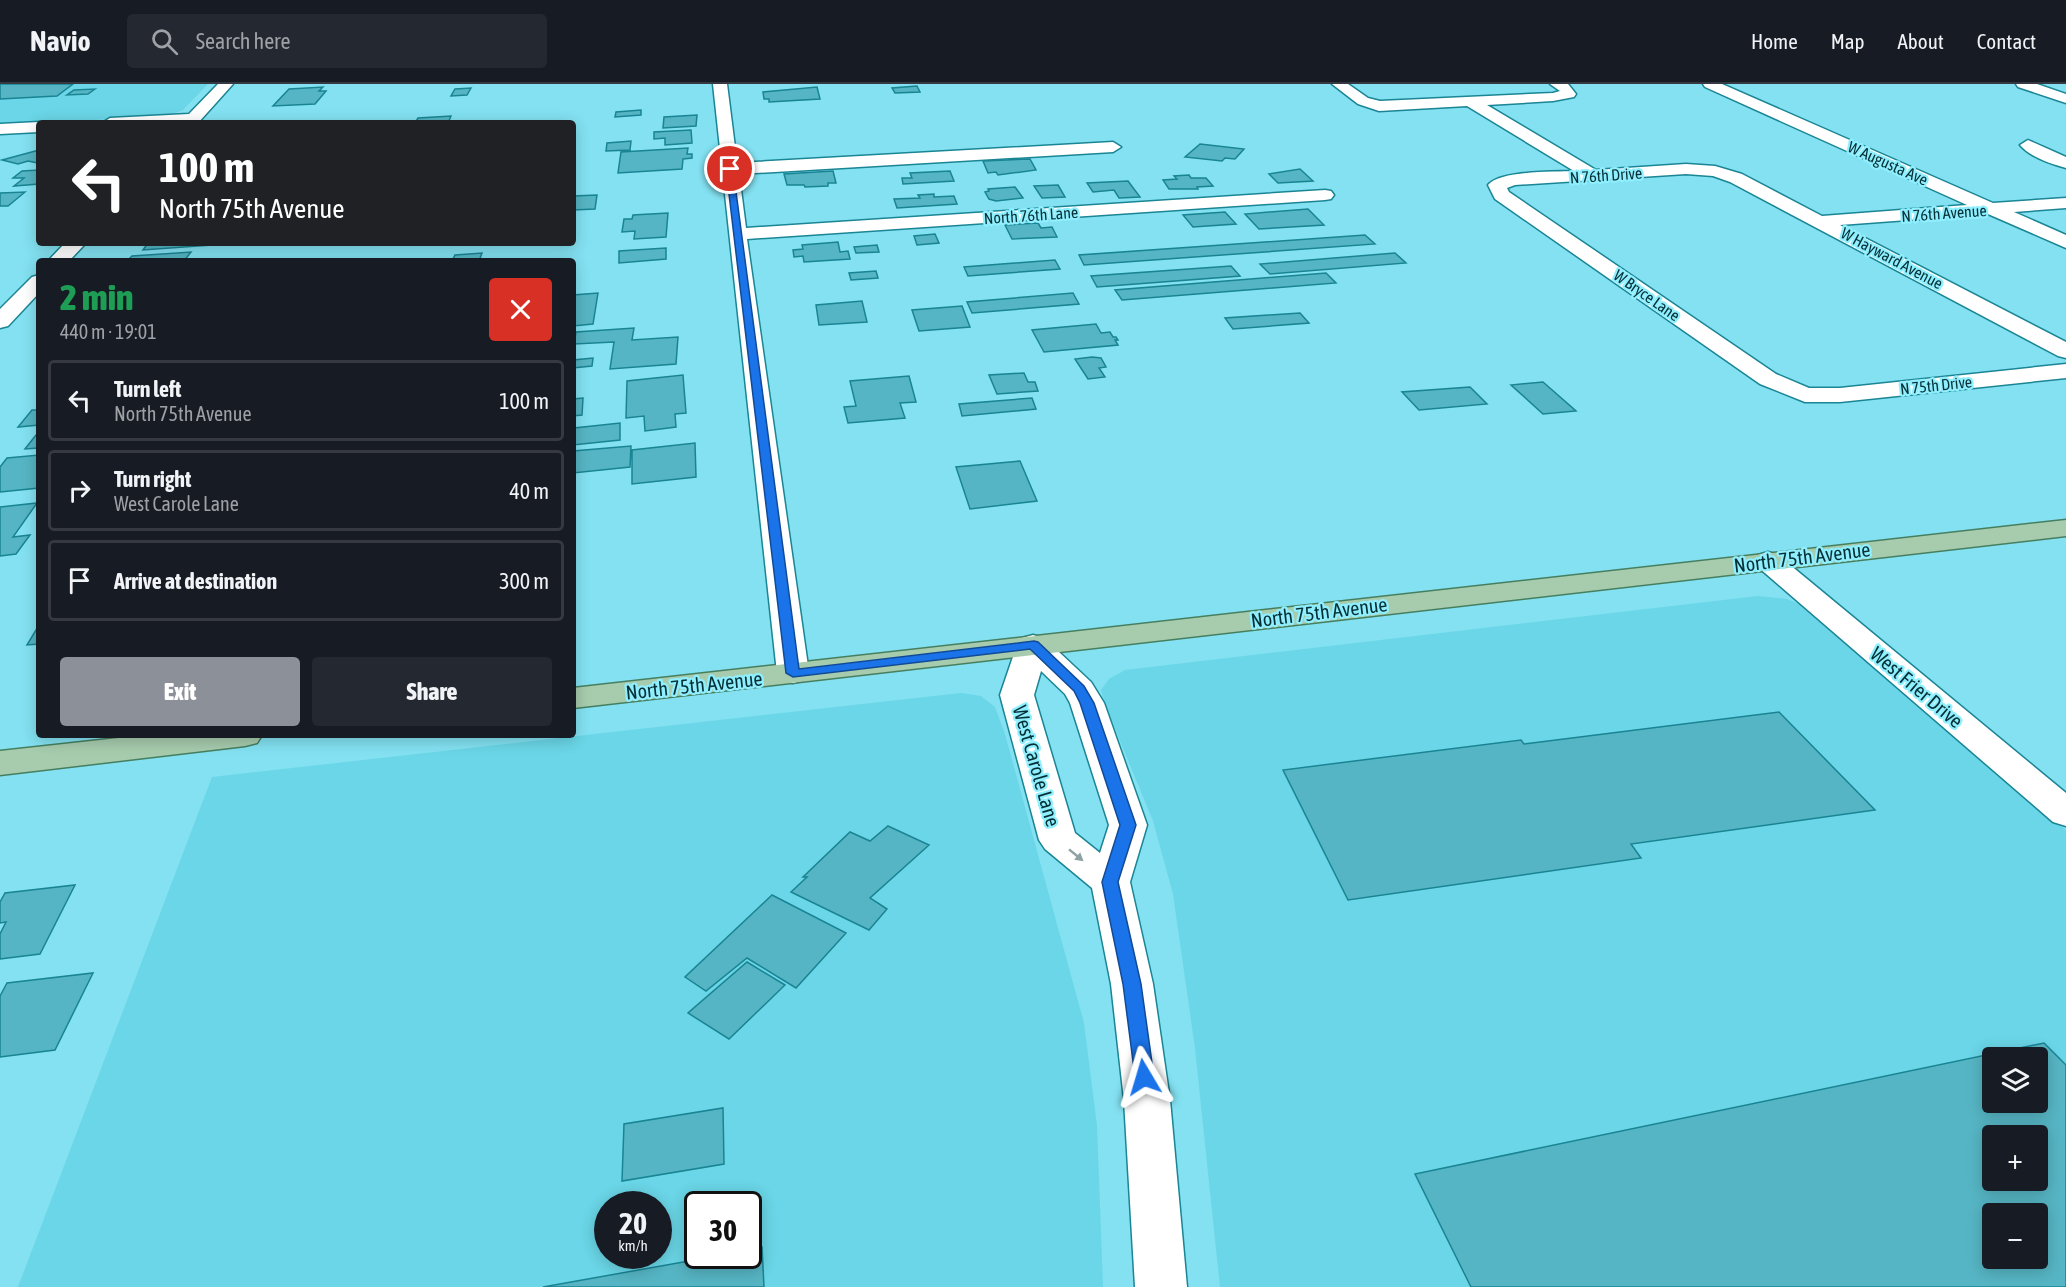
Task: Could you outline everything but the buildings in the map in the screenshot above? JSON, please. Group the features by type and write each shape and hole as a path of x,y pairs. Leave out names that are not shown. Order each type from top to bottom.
{"main road":[{"name":"North 75th Avenue","path":"576,698 2066,528"},
{"path":"0,762 218,738"}],"street":[{"path":"192,120 226,84"},
{"path":"720,84 793,673"},
{"path":"1339,84 1363,100 1379,106 1553,97 1563,89"},
{"name":"W Augusta Ave","path":"1710,84 2066,242"},
{"path":"2023,84 2066,99"},
{"path":"1471,102 1595,176"},
{"path":"0,129 36,127"},
{"path":"2050,141 2028,145 2066,163"},
{"path":"730,169 1113,147"},
{"name":"N 76th Drive","path":"1497,185 1513,180 1686,169 1715,171"},
{"name":"W Hayward Avenue","path":"1715,171 1736,178 1822,221 2066,351"},
{"name":"W Bryce Lane","path":"1497,185 1501,195 1768,379 1805,395"},
{"name":"North 76th Lane","path":"737,234 1325,195"},
{"name":"N 76th Avenue","path":"1822,221 2066,203"},
{"path":"61,258 72,246"},
{"path":"0,321 36,284"},
{"name":"N 75th Drive","path":"1805,395 1840,395 2066,371"},
{"name":"West Frier Drive","path":"1768,561 2066,813"},
{"path":"1034,645 1079,688 1087,703 1128,825 1110,882 1132,984 1147,1100 1161,1287"},
{"name":"West Carole Lane","path":"1034,645 1017,695 1058,840 1110,882"}],"shaded area":[{"path":"0,84 208,84 183,110 167,116 36,120 36,123 0,125"},
{"path":"1758,596 1787,599 1803,606 2066,830 2066,1287 1220,1287 1195,1048 1173,894 1153,821 1106,707 1101,690 1109,679 1125,670"},
{"path":"961,693 981,696 995,707 1005,734 1084,1023 1097,1126 1103,1287 18,1287 212,777 576,738 576,736"}],"route":[{"path":"730,169 793,673 1034,645 1079,688 1087,703 1128,825 1110,882 1132,984 1144,1077"}]}
